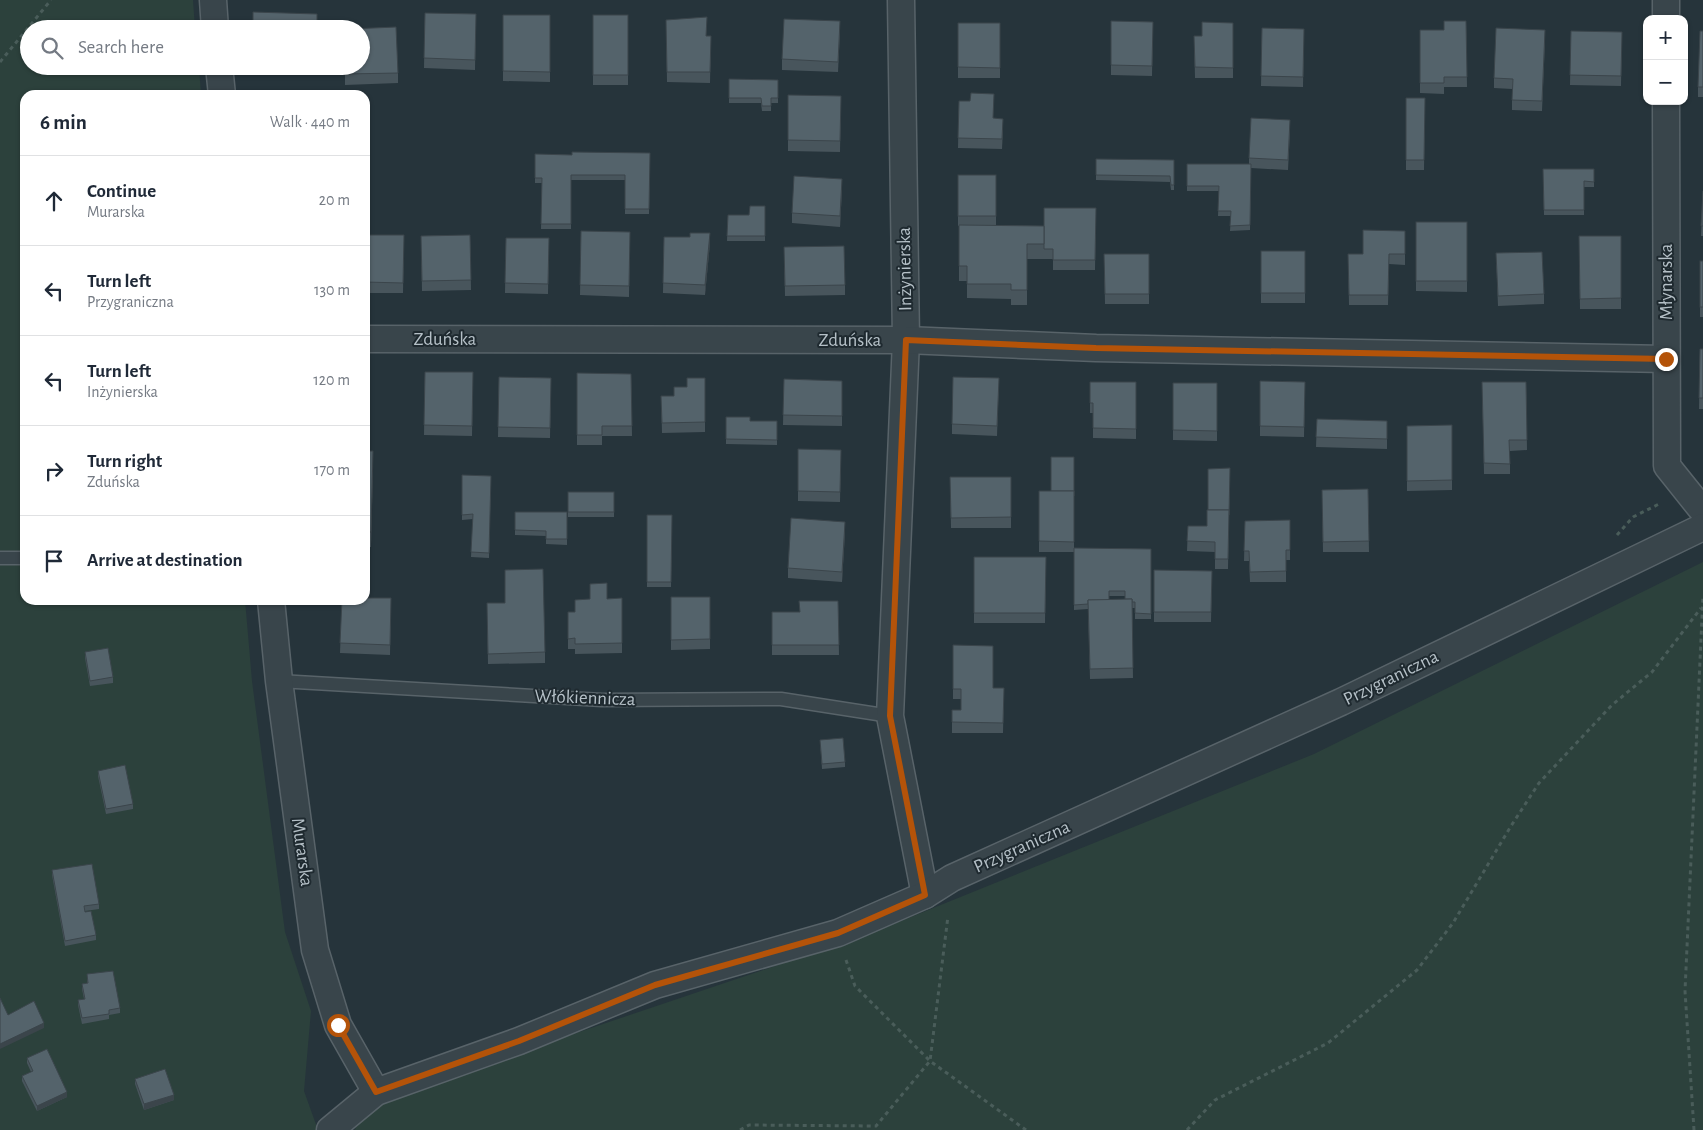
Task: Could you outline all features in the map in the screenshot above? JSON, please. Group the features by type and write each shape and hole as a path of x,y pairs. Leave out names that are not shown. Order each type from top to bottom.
{"street":[{"path":"212,0 214,20"},
{"name":"Inżynierska","path":"901,0 906,340 890,716 925,895"},
{"path":"1666,0 1666,15"},
{"path":"220,75 221,90"},
{"name":"Młynarska","path":"1666,105 1667,466 1703,511"},
{"name":"Zduńska","path":"370,339 906,340 1096,348 1666,359"},
{"name":"Przygraniczna","path":"330,1130 376,1092 519,1041 655,985 838,933 925,895 952,878 1341,702 1703,526"},
{"name":"Murarska","path":"271,605 279,681 315,950 338,1025 376,1092"}],"lane":[{"path":"0,558 20,558"},
{"name":"Włókiennicza","path":"279,681 602,700 781,699 890,716"}],"path":[{"path":"35,20 51,0"},
{"path":"0,62 20,38"},
{"path":"1694,1130 1685,991 1703,595"},
{"path":"1187,1130 1215,1100 1328,1043 1417,970 1453,923 1511,826 1540,783 1612,705 1652,672 1701,608"},
{"path":"740,1130 750,1125 876,1126 930,1061 952,878"},
{"path":"838,933 855,986 930,1061 1026,1130"}],"green space":[{"path":"0,0 193,0 194,20 20,20 20,75 200,75 201,90 20,90 20,605 245,605 252,681 285,932 311,1011 304,1091 318,1130 0,1130"},
{"path":"1703,562 1703,1130 355,1130 363,1105 864,936 1314,754"}],"building":[{"path":"253,12 317,14 317,20 253,20"},
{"path":"425,13 476,14 475,60 424,58"},
{"path":"503,15 550,15 550,72 503,71"},
{"path":"593,15 628,15 628,75 593,75"},
{"path":"707,17 706,36 711,36 710,72 667,72 666,20"},
{"path":"784,19 840,21 838,62 782,59"},
{"path":"1111,21 1153,22 1152,66 1111,65"},
{"path":"1444,21 1466,21 1467,77 1444,77 1444,83 1420,83 1420,30 1444,30"},
{"path":"1202,22 1233,23 1233,68 1195,67 1194,36 1202,36"},
{"path":"958,23 1000,23 1000,68 958,67"},
{"path":"396,27 398,73 370,74 370,28"},
{"path":"1262,28 1304,29 1303,77 1261,76"},
{"path":"1496,28 1545,30 1542,101 1512,100 1513,79 1494,78"},
{"path":"1571,31 1622,32 1621,76 1570,75"},
{"path":"1700,31 1703,31 1703,87 1698,87"},
{"path":"729,79 778,80 778,98 771,98 771,106 762,106 761,98 729,98"},
{"path":"971,93 994,94 993,118 1003,119 1002,139 958,138 959,101 970,101"},
{"path":"788,95 841,96 840,141 788,140"},
{"path":"1406,98 1425,98 1424,160 1406,160"},
{"path":"1251,118 1290,120 1288,160 1249,158"},
{"path":"572,152 650,153 649,209 625,209 625,175 571,175 571,224 541,224 542,178 535,178 535,154 572,155"},
{"path":"1096,159 1174,160 1174,185 1171,185 1170,176 1096,175"},
{"path":"1187,164 1251,164 1250,225 1230,226 1231,211 1218,211 1219,186 1187,186"},
{"path":"1543,169 1594,169 1594,182 1584,181 1584,210 1544,210"},
{"path":"958,175 996,175 996,216 958,216"},
{"path":"794,176 842,179 840,216 792,213"},
{"path":"1703,191 1703,226 1701,226"},
{"path":"750,206 765,206 765,236 727,236 728,215 749,215"},
{"path":"1044,208 1096,208 1095,260 1053,260 1053,249 1044,249"},
{"path":"1416,222 1467,222 1467,281 1416,281"},
{"path":"959,225 1044,226 1044,244 1027,244 1027,290 1011,290 1011,284 967,284 967,266 959,266"},
{"path":"1363,230 1405,231 1405,254 1389,254 1388,295 1349,295 1348,254 1363,254"},
{"path":"581,231 630,232 629,286 580,285"},
{"path":"690,233 710,233 705,285 663,283 664,237 690,237"},
{"path":"370,235 404,235 403,283 370,282"},
{"path":"470,235 471,280 422,281 421,236"},
{"path":"1579,236 1621,236 1621,298 1580,299"},
{"path":"506,238 549,238 548,284 505,283"},
{"path":"844,246 845,285 785,286 784,247"},
{"path":"1261,251 1305,251 1305,293 1261,293"},
{"path":"1542,252 1544,294 1498,296 1496,253"},
{"path":"1104,254 1149,254 1149,294 1105,294"},
{"path":"1700,261 1703,261 1703,307 1700,307"},
{"path":"1700,349 1703,349 1703,398 1699,398"},
{"path":"425,372 473,372 472,426 424,425"},
{"path":"577,373 631,374 632,426 602,426 602,435 577,435"},
{"path":"499,377 551,378 550,428 498,427"},
{"path":"953,377 999,378 997,426 952,424"},
{"path":"687,378 705,378 705,422 662,423 661,396 674,396 674,387 687,387"},
{"path":"784,379 842,381 842,416 783,415"},
{"path":"1260,381 1305,382 1304,427 1260,426"},
{"path":"1090,382 1136,382 1136,429 1093,428 1093,403 1090,403"},
{"path":"1482,382 1526,382 1527,440 1509,440 1510,464 1484,463"},
{"path":"1173,383 1217,383 1217,431 1173,430"},
{"path":"726,417 750,417 750,421 777,421 777,440 726,439"},
{"path":"1317,419 1387,421 1387,439 1316,437"},
{"path":"1452,425 1452,480 1407,481 1407,426"},
{"path":"798,449 841,450 840,492 798,491"},
{"path":"370,451 373,451 371,532"},
{"path":"1051,457 1074,457 1074,491 1051,491"},
{"path":"1230,468 1229,515 1229,510 1208,510 1208,469"},
{"path":"462,475 491,476 489,553 471,552 473,514 462,515"},
{"path":"950,477 1011,477 1011,517 951,518"},
{"path":"1368,489 1369,541 1323,542 1322,490"},
{"path":"1039,491 1074,491 1074,542 1039,541"},
{"path":"568,492 614,492 614,512 568,512"},
{"path":"1207,510 1229,510 1228,559 1215,559 1215,542 1187,541 1188,526 1207,526"},
{"path":"515,512 567,512 567,539 546,539 546,531 515,530"},
{"path":"647,515 672,515 671,582 647,582"},
{"path":"791,518 845,522 842,572 788,568"},
{"path":"1290,520 1290,550 1286,550 1286,571 1250,572 1249,551 1244,551 1245,521"},
{"path":"1074,548 1151,549 1151,614 1135,613 1135,602 1132,602 1132,599 1125,599 1125,591 1109,591 1109,600 1088,600 1088,604 1074,605"},
{"path":"974,557 1046,557 1045,613 974,613"},
{"path":"543,569 545,652 488,654 487,603 505,603 505,570"},
{"path":"1154,570 1212,571 1211,612 1154,612"},
{"path":"607,583 607,599 622,598 622,643 575,644 575,638 568,639 568,612 575,612 575,600 590,599 590,584"},
{"path":"671,597 710,597 710,639 671,640"},
{"path":"370,598 391,598 390,645 340,643 342,605 370,605"},
{"path":"1132,599 1133,668 1090,669 1088,600"},
{"path":"799,601 838,601 839,645 772,645 772,612 800,612"},
{"path":"953,645 993,646 993,688 1004,688 1003,723 952,722 952,710 961,710 961,689 953,689"},
{"path":"108,648 113,677 90,681 85,652"},
{"path":"843,738 845,762 822,764 820,740"},
{"path":"125,765 133,804 106,809 98,771"},
{"path":"92,864 99,904 84,906 85,912 91,911 96,935 65,941 52,870"},
{"path":"113,971 120,1008 109,1010 109,1014 82,1018 78,1000 85,999 82,984 88,983 87,974"},
{"path":"0,998 8,1015 34,1001 44,1023 0,1044"},
{"path":"47,1049 67,1092 37,1106 22,1076 33,1071 27,1058"},
{"path":"165,1069 174,1095 144,1104 135,1079"}],"route":[{"path":"338,1025 376,1092 443,1070 519,1041 655,985 838,933 925,895 890,716 906,340 1096,348 1286,350 1666,359"}]}
